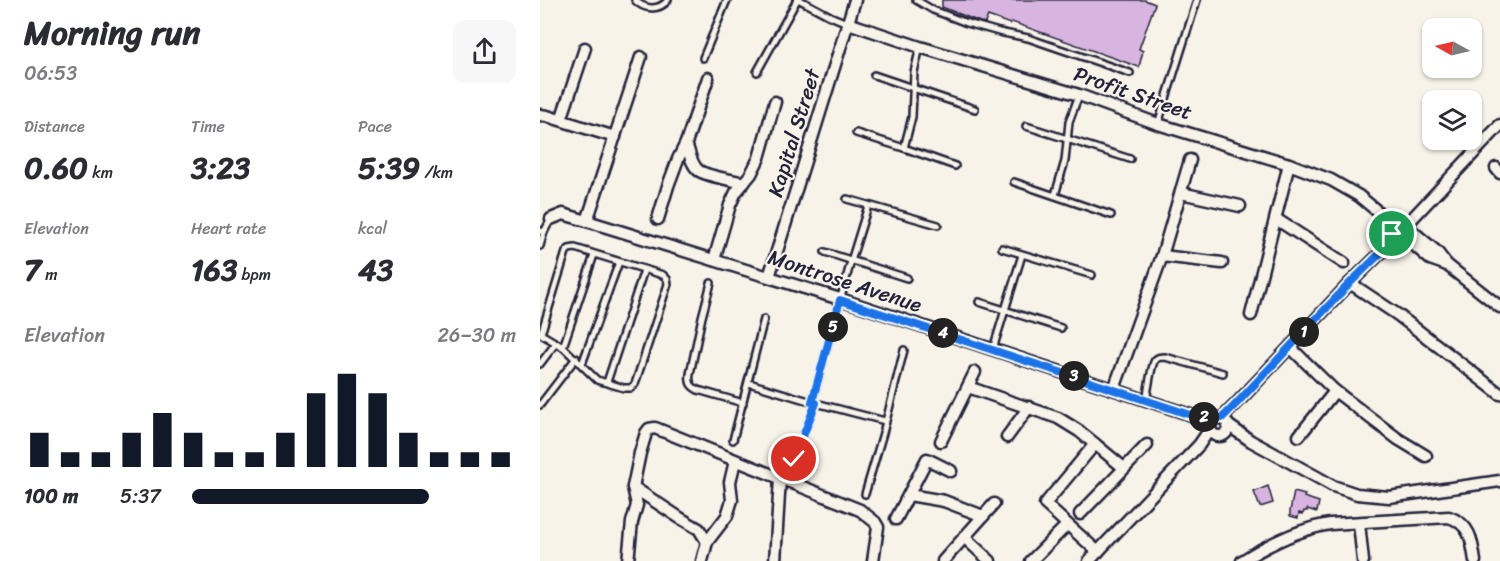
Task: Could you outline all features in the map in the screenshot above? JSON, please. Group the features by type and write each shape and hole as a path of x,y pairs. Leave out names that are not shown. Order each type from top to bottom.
{"street":[{"name":"Kapital Street","path":"769,277 855,0"},
{"name":"Profit Street","path":"848,23 1079,94 1158,124 1289,164 1331,180 1359,196 1394,225 1392,234 1405,233"},
{"path":"561,120 585,48"},
{"path":"587,221 641,57"},
{"path":"658,219 708,78"},
{"path":"714,260 730,205 759,158 776,102"},
{"path":"540,115 615,137"},
{"path":"1089,561 1350,283 1405,233 1500,125"},
{"path":"686,143 697,169 744,183"},
{"path":"1114,389 1162,256 1190,160"},
{"path":"1251,315 1289,164"},
{"path":"1181,194 1240,206"},
{"name":"Montrose Avenue","path":"551,219 563,214 587,221 769,277 1194,416 1251,441 1333,486 1347,491 1367,496 1389,497 1500,481"},
{"path":"1276,219 1344,263"},
{"path":"1405,233 1437,252 1447,265 1499,305"},
{"path":"1162,256 1222,263"},
{"path":"1350,283 1398,315 1500,394"},
{"path":"1290,347 1335,391 1398,439 1426,456"},
{"path":"941,441 975,372"},
{"path":"968,387 1058,418 1079,431 1124,468"},
{"path":"1299,436 1335,391"},
{"path":"1007,437 1029,407"},
{"path":"628,561 632,522 637,505 633,487 646,433 649,429 655,428 854,508 870,517 878,527 873,561"},
{"path":"1095,444 1046,504 1098,552"},
{"path":"1080,514 1147,445"},
{"path":"896,519 927,459 951,471"},
{"path":"702,561 707,542 727,516 732,500 730,482 735,461"},
{"path":"775,561 780,478"},
{"path":"633,487 699,529 707,542"},
{"path":"909,495 945,501 983,516"},
{"path":"943,561 994,504"},
{"path":"1242,561 1274,543 1313,527 1449,517 1458,520 1469,533 1475,561"},
{"path":"1359,523 1364,561"},
{"path":"1031,561 1067,525"},
{"path":"964,537 990,561"}],"lane":[{"path":"635,0 647,8 658,8 668,0"},
{"path":"704,58 727,0"},
{"path":"757,72 799,0 848,23"},
{"path":"916,0 933,10 967,23 1028,38 1130,73"},
{"path":"1158,124 1197,0"},
{"path":"904,148 912,117 912,89 920,47"},
{"path":"874,75 975,109"},
{"path":"1055,195 1065,161 1069,122 1079,94"},
{"path":"1026,126 1130,159"},
{"path":"856,133 955,166"},
{"path":"1014,182 1111,214"},
{"path":"847,199 938,225"},
{"path":"794,459 814,402 840,300 868,206"},
{"path":"540,246 542,231 551,219"},
{"path":"574,248 619,262 663,275 669,284 635,384 631,388 597,380 563,347 540,333 566,252 569,249 574,248"},
{"path":"1002,248 1092,274"},
{"path":"825,252 907,278"},
{"path":"563,347 594,255"},
{"path":"993,349 1022,255"},
{"path":"582,364 619,262"},
{"path":"607,382 644,270"},
{"path":"711,283 689,382 698,390 743,403"},
{"path":"979,302 1061,328"},
{"path":"733,440 764,319"},
{"path":"540,364 556,343"},
{"path":"865,494 904,350"},
{"path":"1146,400 1153,365 1160,357 1223,373"},
{"path":"540,405 576,358"},
{"path":"749,383 885,421"}],"building":[{"path":"942,0 1145,0 1155,4 1139,49 1143,51 1139,67 1012,22 1010,24 988,16 985,23 980,22 942,7"},
{"path":"1268,486 1273,503 1260,507 1254,492"},
{"path":"1294,492 1319,502 1317,512 1307,509 1303,514 1299,513 1298,518 1290,516"}],"route":[{"path":"794,459 816,403 812,402 840,300 1194,416 1222,418 1395,239 1392,234"}]}
